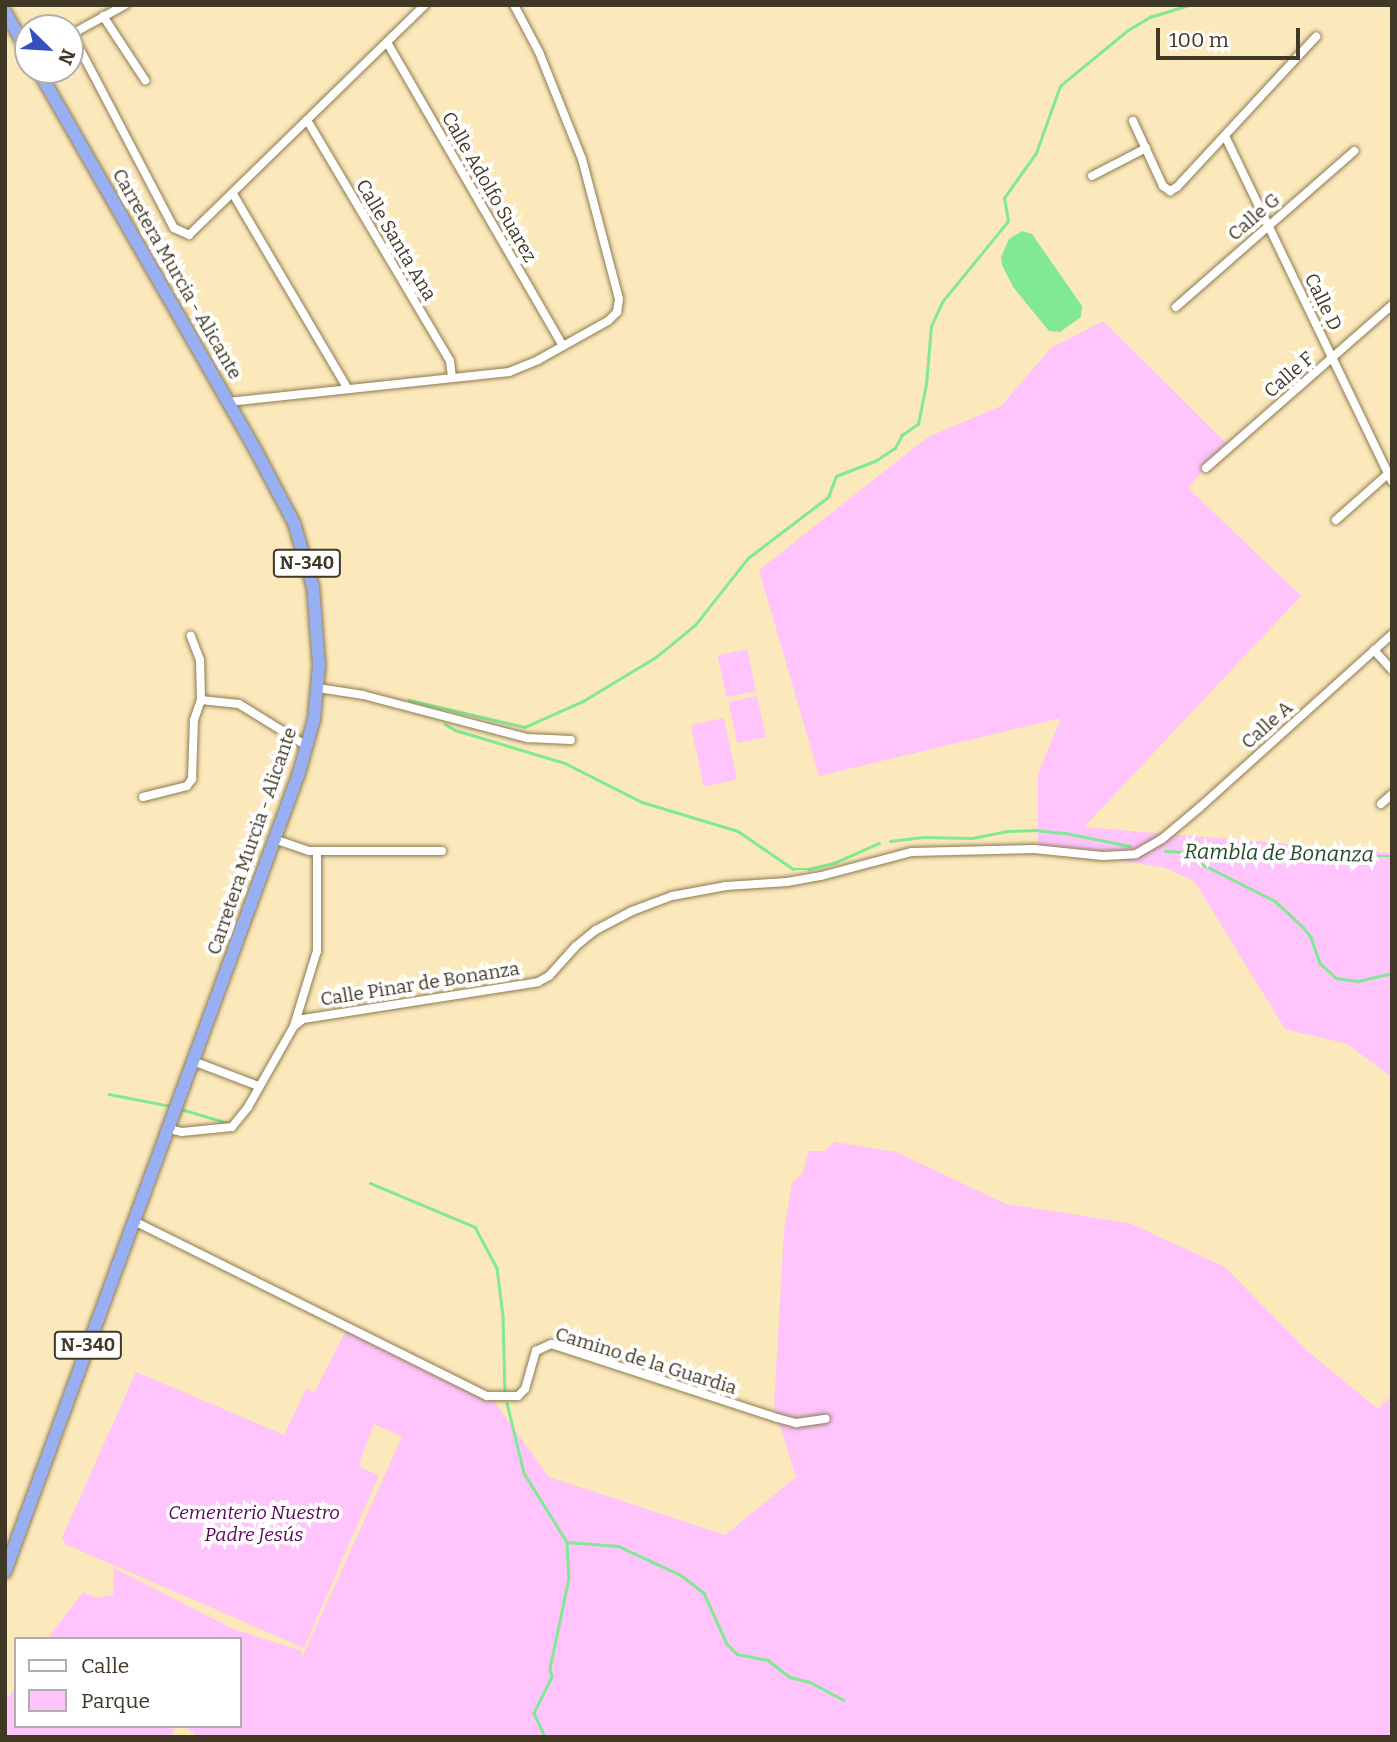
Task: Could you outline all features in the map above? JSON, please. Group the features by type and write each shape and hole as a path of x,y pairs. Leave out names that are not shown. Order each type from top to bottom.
{"highway":[{"path":"5,12 14,28"},
{"name":"Carretera Murcia - Alicante","path":"5,1572 307,746 318,688 318,631 306,561 293,523 228,402 46,84"}],"street":[{"path":"84,27 125,5"},
{"path":"84,59 174,228 189,235 388,44 425,5"},
{"path":"228,402 509,372 564,346 608,321 617,312 619,299 582,159 539,52 513,5"},
{"path":"103,16 145,80"},
{"path":"1133,121 1163,186 1170,191 1177,187 1315,37"},
{"name":"Calle Adolfo Suarez","path":"388,44 564,346"},
{"name":"Calle Santa Ana","path":"307,120 450,361 452,378"},
{"name":"Calle D","path":"1225,136 1390,472 1392,482"},
{"path":"1092,176 1146,148"},
{"name":"Calle G","path":"1176,307 1354,151"},
{"path":"233,194 348,389"},
{"name":"Calle F","path":"1206,468 1392,306"},
{"path":"1336,520 1390,472"},
{"name":"Calle A","path":"1162,839 1392,634"},
{"path":"143,797 190,783 194,720 201,700 200,660 191,636"},
{"path":"1374,650 1392,670"},
{"path":"318,688 363,695 527,738 571,740"},
{"path":"201,700 239,704 307,746"},
{"path":"1381,804 1392,794"},
{"path":"274,839 317,851 442,851"},
{"name":"Calle Pinar de Bonanza","path":"294,1026 314,1016 538,982 549,976 576,946 614,919 646,905 696,890 787,882 912,852 1034,849 1121,857 1145,850 1162,839"},
{"path":"170,1124 182,1132 232,1127 241,1119 294,1026 317,951 317,851"},
{"path":"193,1061 258,1086"},
{"name":"Camino de la Guardia","path":"134,1221 487,1396 518,1396 525,1389 536,1350 551,1344 777,1418 796,1423 826,1419"}],"green space":[{"path":"1103,321 1226,443 1188,488 1301,596 1084,827 1392,853 1392,1077 1347,1044 1285,1029 1195,882 1166,868 1038,846 1038,774 1061,718 819,776 759,570 928,437 1001,406 1051,348"},
{"path":"747,649 756,691 727,697 718,655"},
{"path":"757,696 766,737 737,743 729,702"},
{"path":"724,718 737,780 704,787 691,725"},
{"name":"Cementerio Nuestro Padre Jesús","path":"835,1142 896,1152 1006,1204 1129,1223 1225,1267 1306,1350 1378,1409 1392,1395 1392,1737 198,1737 187,1728 242,1728 242,1637 49,1637 83,1592 96,1598 113,1595 114,1568 233,1629 302,1651 302,1658 402,1437 374,1424 360,1461 361,1468 379,1475 304,1648 65,1544 62,1538 136,1372 284,1435 306,1389 314,1393 349,1325 493,1400 549,1477 725,1535 796,1477 774,1406 784,1231 792,1183 802,1174 809,1151 825,1151"},
{"path":"14,1689 14,1728 173,1728 171,1737 5,1737 5,1702"}],"shaded area":[{"path":"1022,231 1032,234 1082,306 1081,317 1060,332 1049,331 1013,287 1002,265 1001,257 1009,239"}],"waterway":[{"path":"409,700 525,727 583,701 656,657 695,625 748,558 828,497 836,476 875,461 895,448 902,435 918,424 926,384 931,326 942,302 1008,221 1004,198 1036,153 1060,86 1128,30 1150,17 1189,5"},
{"name":"Rambla de Bonanza","path":"445,724 455,730 565,763 642,802 738,831 793,869 808,869 834,863 879,843"},
{"name":"Rambla de Bonanza","path":"890,841 923,837 972,838 1008,831 1035,830 1130,846"},
{"name":"Rambla de Bonanza","path":"1165,851 1263,856 1392,856"},
{"path":"1182,854 1275,901 1311,937 1320,963 1336,978 1358,981 1392,973"},
{"path":"109,1094 171,1106"},
{"path":"181,1109 228,1123"},
{"path":"370,1183 475,1227 497,1268 503,1316 505,1390"},
{"path":"507,1403 524,1473 567,1542 569,1578 550,1669 552,1677 534,1713 545,1737"},
{"path":"567,1542 618,1546 681,1575 704,1593 727,1644 737,1654 768,1660 790,1677 810,1682 844,1700"}]}
